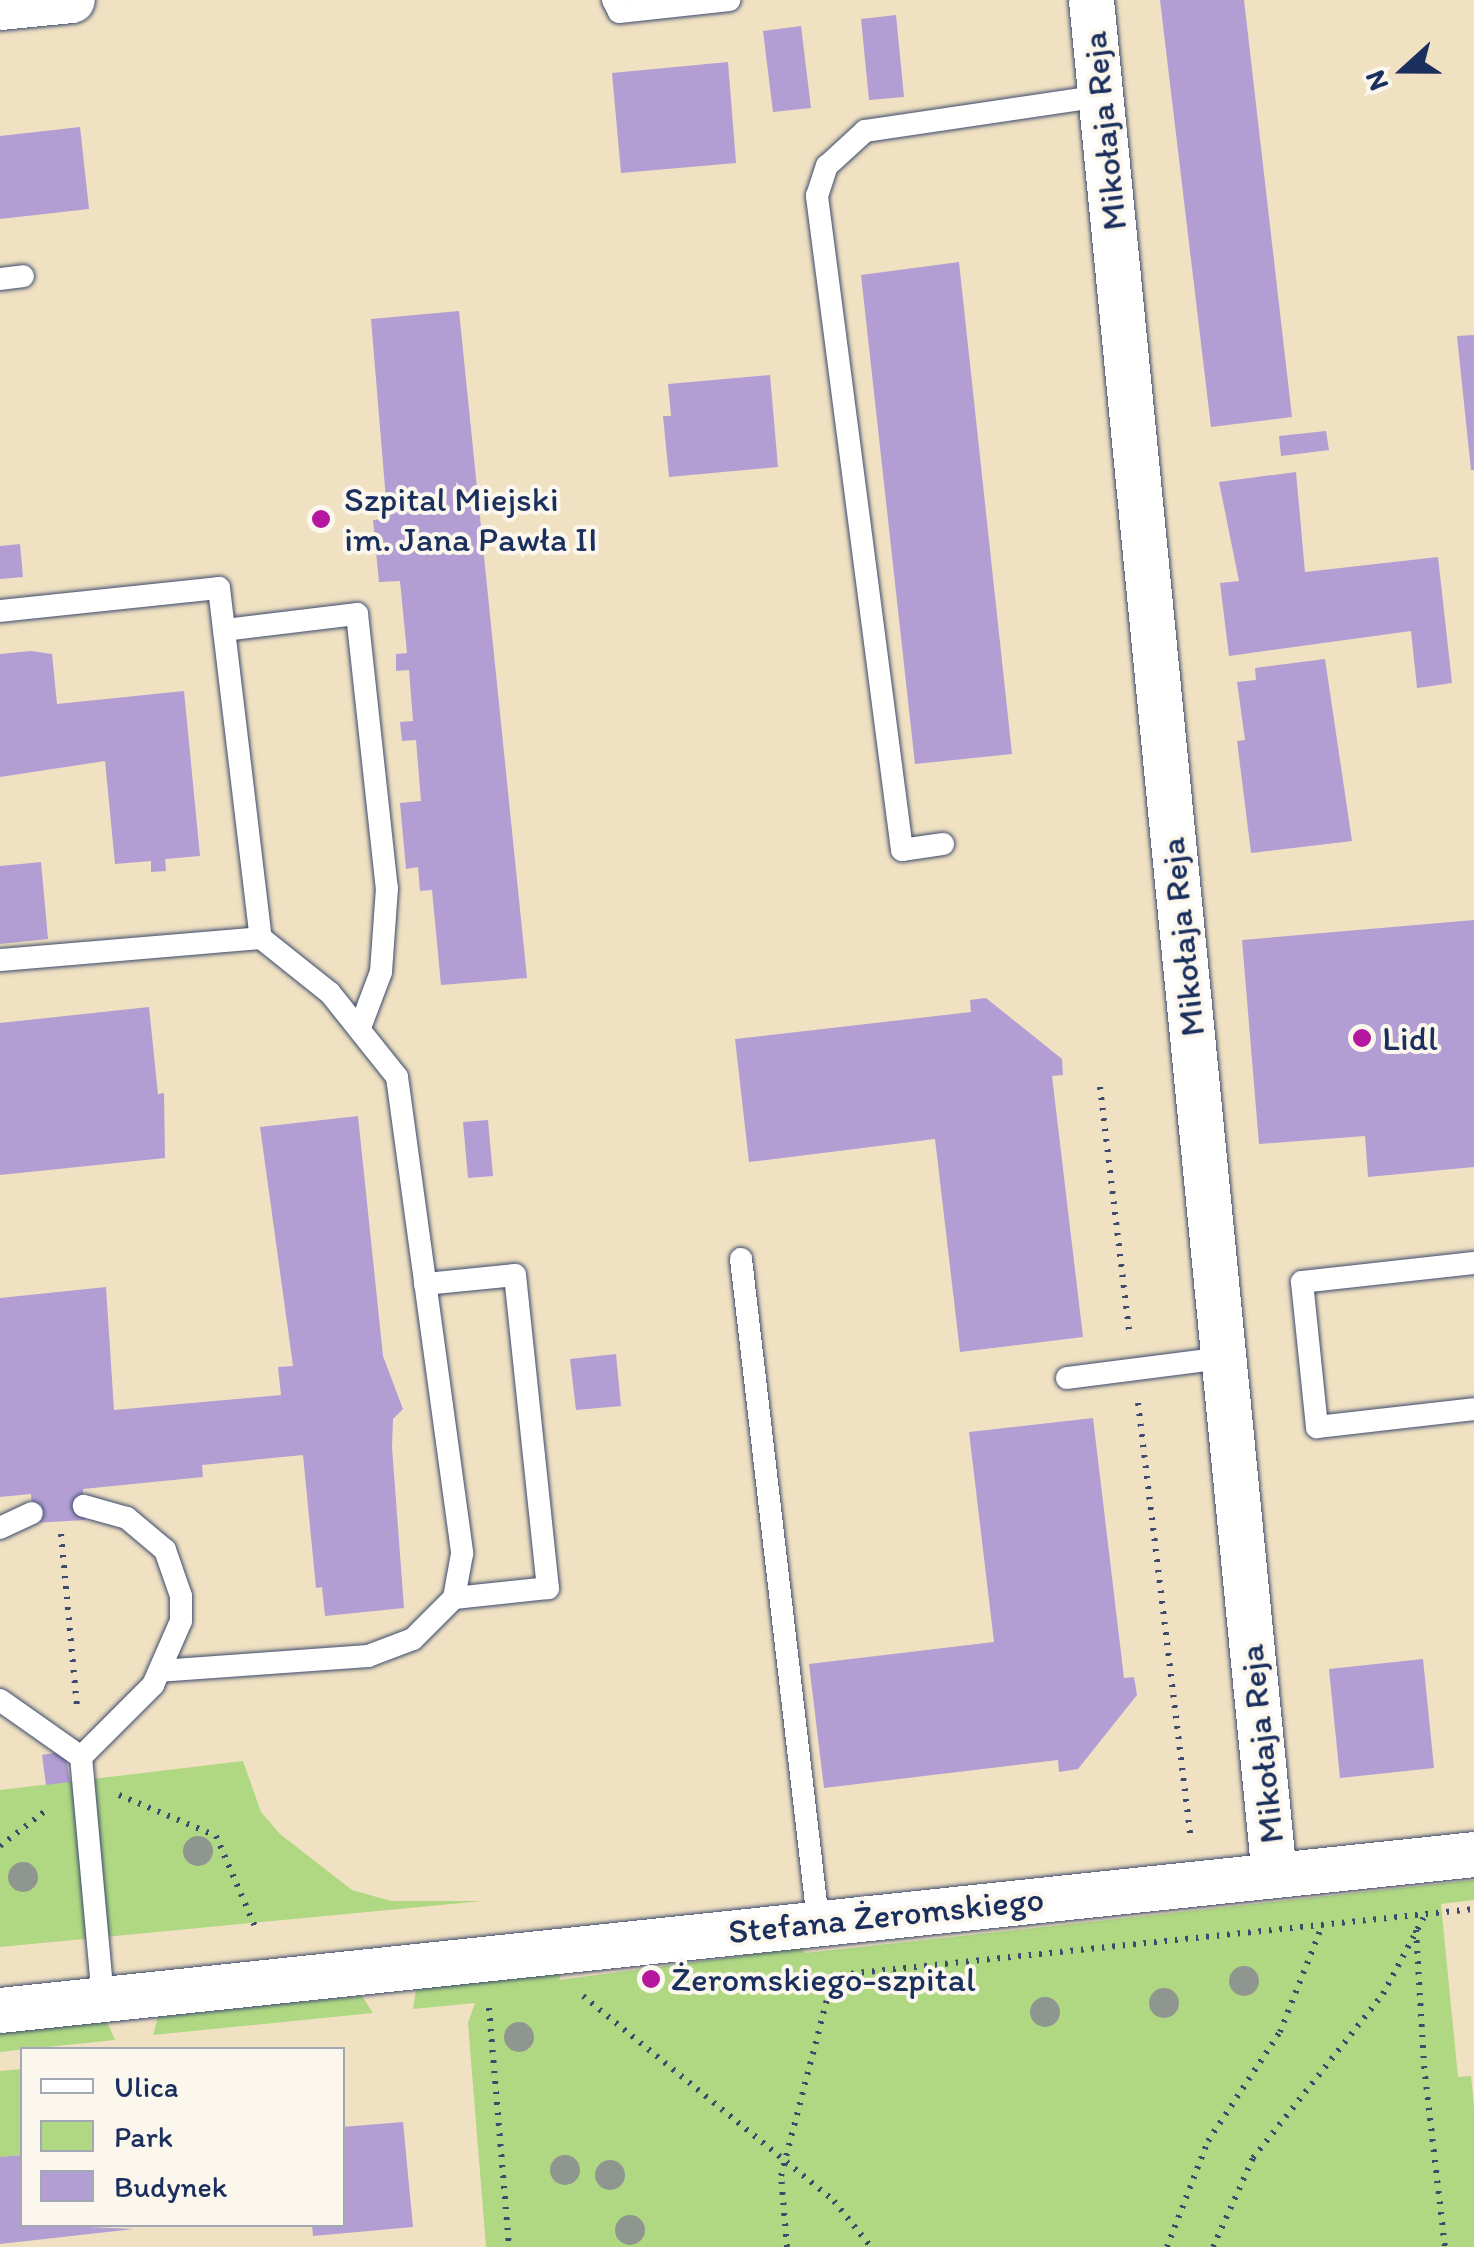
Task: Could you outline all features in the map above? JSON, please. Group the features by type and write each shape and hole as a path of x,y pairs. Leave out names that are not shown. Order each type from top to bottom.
{"street":[{"path":"0,7 72,0"},
{"name":"Mikołaja Reja","path":"1092,0 1274,1875"},
{"name":"Stefana Żeromskiego","path":"0,2010 818,1920 1474,1854"}],"lane":[{"path":"613,0 620,12 729,0"},
{"path":"944,844 902,850 817,196 827,166 865,132 1101,96"},
{"path":"0,611 219,588 261,938 361,1025 398,1076 462,1554 454,1598 412,1638 368,1656 161,1672"},
{"path":"224,630 357,614 387,888 382,972 361,1025"},
{"path":"0,960 261,938"},
{"path":"741,1259 818,1920"},
{"path":"1474,1262 1302,1282 1317,1428 1474,1409"},
{"path":"425,1284 515,1274 548,1588 454,1598"},
{"path":"1066,1378 1223,1358"},
{"path":"84,1506 127,1518 170,1560 181,1621 161,1672 138,1706 83,1769 103,2000"},
{"path":"0,1528 32,1514"},
{"path":"2,1704 83,1769"}],"path":[{"path":"1100,1087 1190,1834"},
{"path":"60,1522 83,1769"},
{"path":"0,1846 83,1769"},
{"path":"83,1769 216,1836 257,1931"},
{"path":"794,1980 1474,1909"},
{"path":"1213,2247 1253,2158 1383,1994 1426,1914"},
{"path":"1167,2247 1208,2141 1280,2032 1322,1926"},
{"path":"1416,1928 1424,2066 1445,2247"},
{"path":"788,2247 785,2160 833,1976"},
{"path":"602,1997 583,1999 834,2202 870,2247"},
{"path":"490,2007 509,2247"}],"green space":[{"path":"243,1761 261,1812 280,1834 352,1890 391,1901 483,1901 0,1947 0,1790"},
{"path":"1474,1880 1474,1900 1441,1904 1458,2077 1471,2076 1474,2107 1474,2247 486,2247 468,2023 475,2003 413,2009 416,1989 561,1974 559,1980 802,1948 805,1953"},
{"path":"362,1996 373,2013 153,2035 158,2017"},
{"path":"107,2022 115,2040 0,2052 0,2033"},
{"path":"20,2069 20,2155 0,2157 0,2071"}],"building":[{"path":"1160,0 1244,0 1292,417 1211,427"},
{"path":"896,15 904,97 869,100 861,19"},
{"path":"801,26 811,108 773,112 763,31"},
{"path":"728,62 736,163 621,173 612,73"},
{"path":"80,127 89,209 0,219 0,136"},
{"path":"959,262 1012,754 915,764 861,275"},
{"path":"459,311 527,978 441,985 432,890 420,891 418,867 406,869 400,803 421,801 416,740 402,741 400,722 413,721 409,670 396,671 396,654 407,653 400,581 379,582 373,520 384,519 386,500 371,319"},
{"path":"1474,335 1474,470 1471,470 1457,336"},
{"path":"770,375 778,467 669,477 663,416 671,416 668,384"},
{"path":"1326,431 1329,450 1281,456 1279,436"},
{"path":"1296,472 1305,572 1438,557 1452,683 1417,688 1411,631 1229,656 1220,583 1239,581 1219,482"},
{"path":"20,544 23,577 0,579 0,546"},
{"path":"0,654 52,654 57,704 184,691 200,856 165,859 166,871 151,872 151,861 115,864 105,761 0,777"},
{"path":"1325,659 1352,841 1251,853 1237,741 1245,740 1237,682 1256,680 1255,668"},
{"path":"41,862 48,939 0,944 0,866"},
{"name":"Lidl","path":"1474,920 1474,1167 1368,1177 1365,1136 1259,1144 1242,940"},
{"path":"986,998 1062,1059 1063,1075 1052,1076 1083,1337 960,1352 935,1139 749,1162 735,1039 971,1012 970,1000"},
{"path":"149,1007 158,1094 164,1093 165,1158 0,1175 0,1023"},
{"path":"358,1116 383,1356 403,1409 393,1419 392,1447 404,1608 325,1616 322,1587 316,1588 303,1455 202,1465 203,1477 83,1489 85,1520 33,1523 31,1494 0,1497 0,1298 106,1287 114,1410 281,1395 278,1367 293,1366 260,1127"},
{"path":"488,1120 493,1176 468,1178 463,1122"},
{"path":"616,1354 621,1406 576,1410 570,1359"},
{"path":"1093,1418 1124,1678 1134,1677 1137,1695 1078,1769 1059,1772 1058,1760 824,1788 809,1664 994,1642 969,1432"},
{"path":"1423,1659 1434,1768 1340,1778 1329,1669"},
{"path":"65,1751 70,1782 46,1785 42,1755"},
{"path":"403,2122 413,2227 313,2236 312,2227 345,2227 345,2127"},
{"path":"20,2155 20,2227 134,2229 0,2244 0,2157"}],"place":[{"name":"Szpital Miejski im. Jana Pawła II","path":"321,519"},
{"name":"Lidl","path":"1362,1038"},
{"name":"Żeromskiego-szpital","path":"651,1979"}]}
